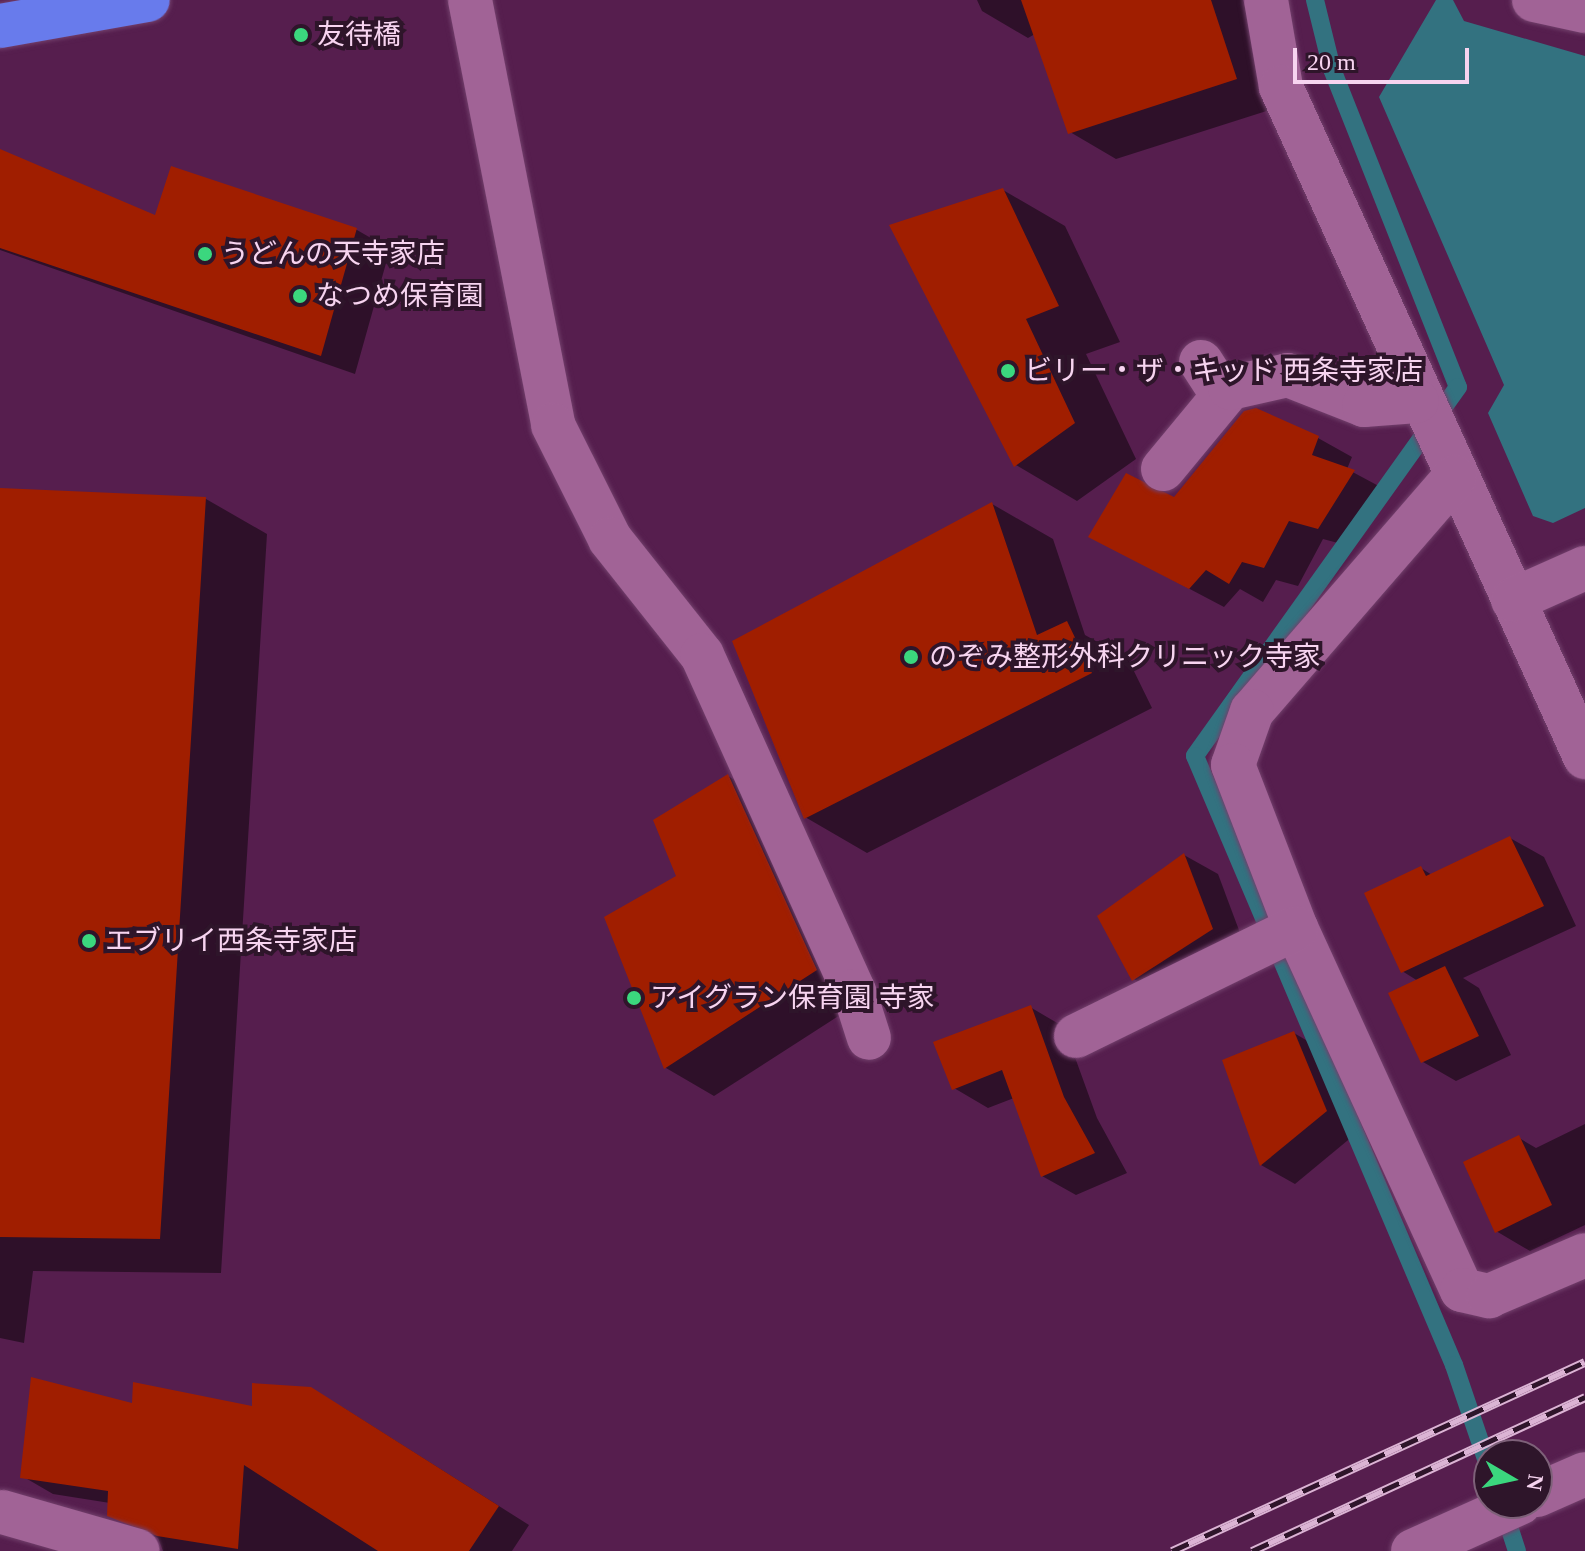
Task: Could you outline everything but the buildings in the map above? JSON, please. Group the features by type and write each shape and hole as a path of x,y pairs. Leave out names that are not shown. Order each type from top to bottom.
{"highway":[{"path":"0,26 148,0"}],"street":[{"path":"470,0 553,425 610,539 702,655 848,977 869,1038"},
{"path":"1266,0 1281,87 1417,401 1585,757"},
{"path":"1534,0 1585,11"},
{"path":"1163,469 1212,379 1288,375 1364,405 1417,401"},
{"path":"1455,477 1252,711 1240,737 1233,765 1241,795 1296,928 1462,1290 1489,1296 1585,1255"},
{"path":"1513,600 1585,568"},
{"path":"1076,1036 1296,928"},
{"path":"1553,1488 1585,1474"},
{"path":"1,1506 138,1551"},
{"path":"1413,1551 1484,1519"}],"shaded area":[{"path":"1436,0 1453,0 1464,21 1585,56 1585,508 1553,523 1533,516 1488,413 1504,385 1379,97"}],"waterway":[{"path":"1315,0 1332,69 1458,387 1195,756 1454,1365 1479,1439"},
{"path":"1507,1519 1517,1551"}],"railway":[{"path":"1172,1551 1585,1362"},
{"path":"1252,1551 1585,1397"}],"place":[{"name":"友待橋","path":"301,35"},
{"name":"うどんの天寺家店","path":"205,254"},
{"name":"なつめ保育園","path":"300,296"},
{"name":"ビリー・ザ・キッド 西条寺家店","path":"1008,371"},
{"name":"のぞみ整形外科クリニック寺家","path":"911,657"},
{"name":"エブリイ西条寺家店","path":"89,941"},
{"name":"アイグラン保育園 寺家","path":"634,998"}]}
